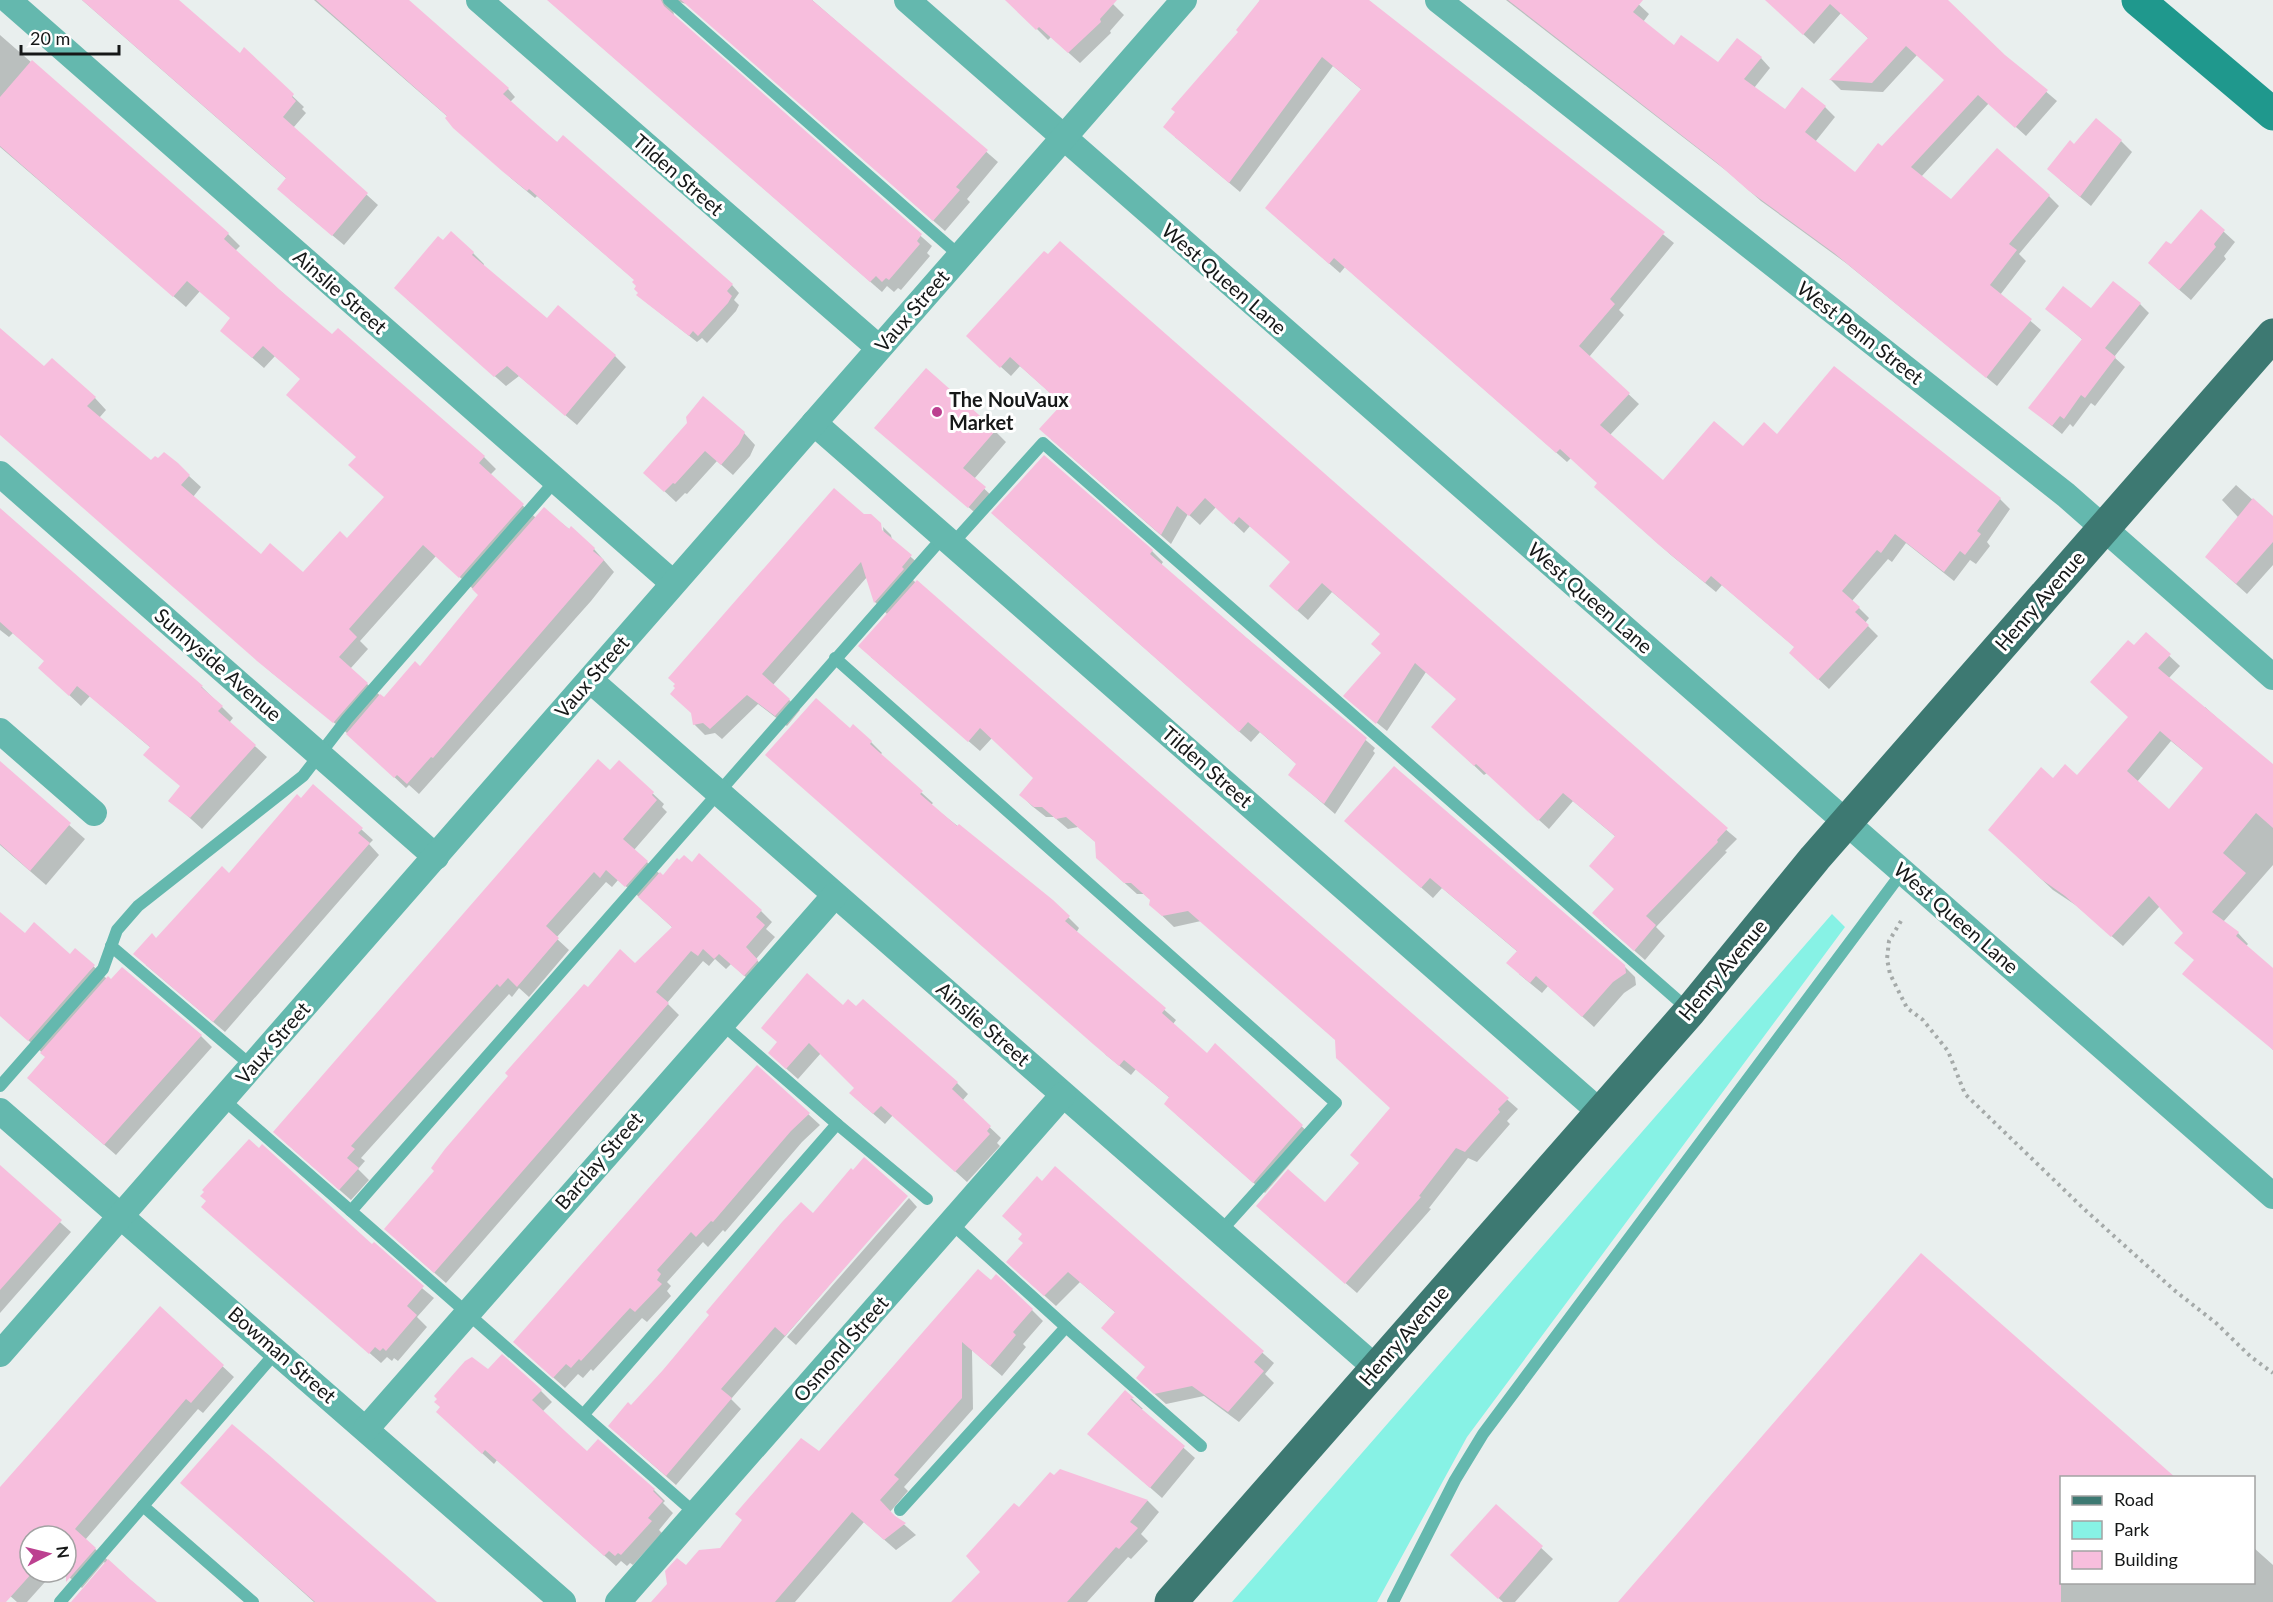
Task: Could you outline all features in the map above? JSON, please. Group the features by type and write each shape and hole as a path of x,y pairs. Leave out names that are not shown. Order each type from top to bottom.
{"main road":[{"name":"Henry Avenue","path":"1171,1602 1690,1011 1847,822 2273,335"}],"street":[{"name":"Ainslie Street","path":"8,0 673,583"},
{"name":"Tilden Street","path":"479,0 879,348"},
{"name":"West Queen Lane","path":"907,0 2273,1196"},
{"name":"Vaux Street","path":"0,1354 1183,0"},
{"name":"West Penn Street","path":"1438,0 2105,528 2273,677"},
{"path":"2138,0 2273,114"},
{"name":"Tilden Street","path":"814,423 1600,1113"},
{"name":"Sunnyside Avenue","path":"0,474 436,857"},
{"name":"Ainslie Street","path":"590,680 1376,1368"},
{"path":"0,731 94,813"},
{"name":"Barclay Street","path":"366,1429 466,1312 835,895"},
{"name":"Osmond Street","path":"618,1602 1063,1095"},
{"name":"Bowman Street","path":"0,1110 563,1602"}],"lane":[{"path":"669,0 960,256"},
{"path":"351,1211 835,658 1043,443 1690,1011"},
{"path":"0,1086 103,969 117,930 138,906 303,776 321,756 347,719 556,480"},
{"path":"835,658 1336,1103 1220,1232"},
{"path":"1393,1602 1455,1480 1483,1434 1903,871"},
{"path":"111,946 253,1067"},
{"path":"721,1023 837,1124 927,1198"},
{"path":"224,1100 696,1514"},
{"path":"584,1414 837,1124"},
{"path":"951,1222 1201,1446"},
{"path":"900,1510 1066,1327"},
{"path":"60,1602 277,1351"},
{"path":"143,1506 253,1602"}],"path":[{"path":"1901,921 1889,941 1887,959 1890,974 1907,1008 1923,1020 1948,1051 1965,1094 2125,1246 2273,1373"}],"green space":[{"path":"1832,914 1845,927 1467,1437 1377,1602 1232,1602"}],"building":[{"path":"82,0 179,0 240,53 244,47 294,94 292,97 296,101 283,117 368,193 332,236 277,189 286,178"},
{"path":"316,0 409,0 509,88 503,94 557,142 563,135 733,284 727,291 732,296 728,303 698,336 693,331 689,336 636,295 638,293 634,289 636,286 632,282 634,280 529,189 527,191 502,171 453,128 445,118 447,116"},
{"path":"547,0 661,0 664,6 922,234 917,241 920,244 889,280 886,278 882,282 876,276 870,282"},
{"path":"681,0 812,0 988,150 956,187 960,190 933,221"},
{"path":"1005,0 1117,0 1100,19 1101,22 1068,53 1039,27 1036,30"},
{"path":"1260,0 1369,0 1665,232 1610,299 1615,304 1579,346 1630,393 1600,425 1663,480 1714,421 1743,446 1764,422 1777,434 1834,366 2001,498 1977,531 1981,534 1965,555 1960,551 1944,572 1895,534 1881,553 1877,550 1842,591 1860,607 1855,612 1869,625 1818,680 1789,653 1794,647 1711,576 1705,583 1594,487 1597,483 1560,449 1556,453 1334,258 1329,264 1265,208 1361,89 1322,57 1229,183 1163,127 1175,112 1171,109 1238,32 1236,30"},
{"path":"1508,0 1643,0 1633,12 1674,45 1681,35 1718,62 1737,38 1762,57 1744,79 1785,109 1802,87 1826,106 1805,132 1855,172 1878,143 1882,146 1944,80 1906,46 1872,83 1829,80 1868,38 1830,4 1803,35 1765,0 1948,0 2005,55 2048,90 2015,128 1978,95 1911,167 1951,199 1997,148 2050,195 2009,244 2017,250 1990,285 2032,319 1986,378 1834,253 1749,191 1716,162"},
{"path":"32,60 229,233 224,239 280,290 332,334 338,328 485,456 479,463 524,504 459,578 423,545 349,629 357,637 339,657 368,683 333,723 257,661 0,435 0,328 44,366 52,358 96,397 87,406 151,460 155,456 158,458 164,452 178,463 190,475 181,485 261,554 270,543 303,572 340,531 347,538 384,497 348,465 356,457 286,395 300,379 263,346 252,358 220,331 230,318 187,281 173,297 0,146 0,97"},
{"path":"2096,118 2122,140 2080,197 2047,169 2070,140 2074,144"},
{"path":"2201,209 2225,230 2214,244 2216,247 2179,290 2148,263 2166,241 2171,244"},
{"path":"451,231 474,252 472,255 547,318 558,305 616,355 565,416 507,366 494,377 394,288 438,236 443,240"},
{"path":"1060,241 1728,828 1717,840 1718,842 1646,916 1656,925 1634,951 1592,913 1614,889 1589,866 1615,836 1563,793 1538,821 1476,764 1474,766 1431,727 1456,699 1415,663 1376,724 1343,696 1381,653 1371,644 1380,634 1322,583 1297,611 1269,586 1290,562 1239,517 1233,524 1205,498 1189,516 1177,506 1161,535 1039,429 1062,404 1010,357 1000,368 966,336 1044,251 1048,254"},
{"path":"2113,281 2141,303 2105,348 2116,357 2085,398 2081,395 2064,419 2060,416 2052,426 2028,408 2082,339 2045,309 2063,286 2091,308"},
{"path":"926,368 996,430 963,468 986,487 968,508 874,428"},
{"path":"703,396 745,432 739,444 721,465 705,451 675,484 673,483 664,492 643,473 687,423 686,417"},
{"path":"1044,455 1153,550 1150,554 1367,738 1324,804 1288,775 1296,764 1273,743 1248,722 1239,732 991,513"},
{"path":"834,488 864,514 871,514 881,523 882,530 912,555 902,567 904,569 874,603 861,562 762,674 790,699 775,716 747,695 710,729 703,723 693,725 691,713 670,694 675,684 668,678"},
{"path":"2253,498 2273,516 2273,542 2236,584 2205,557"},
{"path":"544,507 569,529 571,526 595,548 593,551 604,560 433,758 431,757 407,784 397,775 394,778 346,734 380,694 384,697 415,661 420,666 478,595 472,589"},
{"path":"0,508 203,686 201,687 223,706 218,711 256,745 190,818 168,801 180,786 143,755 150,747 77,686 69,696 38,668 44,661 0,622"},
{"path":"917,580 1509,1098 1498,1109 1500,1112 1465,1152 1456,1148 1419,1196 1421,1197 1345,1284 1256,1206 1288,1169 1325,1202 1359,1163 1350,1155 1390,1108 1336,1058 1335,1040 1188,911 1162,916 1149,905 1150,900 1131,883 1124,883 1096,858 1095,842 1066,817 1056,819 1042,807 1034,807 1019,795 1033,778 980,728 968,742 858,646"},
{"path":"2146,632 2171,654 2158,668 2273,764 2273,828 2256,813 2223,853 2246,873 2212,912 2239,932 2236,936 2273,968 2273,1050 2182,974 2194,960 2174,943 2183,933 2149,896 2111,937 2065,896 2041,879 1988,830 2041,767 2053,778 2065,764 2077,775 2128,717 2090,682 2128,640 2134,645","holes":["2160,731 2203,768 2169,809 2127,771"]},
{"path":"816,698 850,728 853,724 872,741 870,744 923,791 920,794 957,826 959,824 1053,900 1070,916 1065,921 1166,1008 1162,1013 1207,1053 1215,1043 1303,1125 1253,1183 1164,1104 1169,1097 1124,1060 1119,1066 1093,1044 765,755"},
{"path":"598,759 610,770 619,760 654,792 652,795 657,800 623,839 648,861 625,887 606,870 600,878 594,872 546,926 559,938 517,987 508,978 500,987 497,984 351,1146 355,1149 347,1158 359,1168 339,1190 273,1132"},
{"path":"0,761 71,823 30,871 0,844"},
{"path":"1394,766 1625,965 1626,973 1613,982 1582,1017 1536,976 1530,983 1506,963 1517,951 1430,878 1421,888 1344,821"},
{"path":"313,784 363,828 358,833 370,843 213,1022 133,954 152,933 156,938 222,866 229,873 297,794 301,798"},
{"path":"699,853 762,910 756,917 765,925 746,947 758,960 744,976 719,954 714,959 703,949 698,956 691,951 656,992 669,1003 434,1273 384,1229 434,1171 431,1168 445,1149 508,1076 505,1073 584,984 588,987 620,949 635,963 672,927 638,897 660,872 663,875 677,858 679,860 684,855 692,862"},
{"path":"0,912 25,933 34,922 70,954 75,948 95,965 28,1041 0,1016"},
{"path":"122,967 202,1035 104,1145 27,1078 45,1057 40,1053 108,976 111,979"},
{"path":"807,973 843,1005 848,999 856,1006 863,999 958,1082 952,1089 991,1126 987,1131 990,1134 955,1172 881,1106 873,1114 849,1093 854,1088 809,1043 786,1069 768,1053 777,1042 761,1028"},
{"path":"757,1065 810,1113 791,1131 713,1222 711,1221 696,1237 691,1232 657,1270 661,1274 657,1280 662,1284 635,1312 630,1308 581,1361 579,1359 571,1368 566,1364 553,1378 513,1342"},
{"path":"249,1139 259,1148 262,1144 372,1244 374,1242 424,1286 407,1306 417,1315 386,1351 383,1348 380,1351 375,1347 369,1354 201,1207 206,1201 200,1196 204,1192 202,1190"},
{"path":"864,1157 908,1196 785,1336 775,1327 721,1389 732,1398 666,1476 608,1426 628,1402 631,1405 663,1370 709,1315 706,1312 801,1202 813,1213 851,1168 853,1170"},
{"path":"0,1165 62,1220 0,1290"},
{"path":"1055,1166 1264,1351 1254,1362 1264,1371 1228,1412 1192,1386 1154,1394 1136,1378 1145,1367 1101,1328 1115,1312 1068,1272 1044,1296 1006,1262 1023,1243 1018,1239 1022,1234 1002,1216 1037,1176 1042,1181"},
{"path":"1921,1253 2174,1476 2060,1476 2061,1602 1618,1602"},
{"path":"978,1269 991,1280 996,1274 1033,1309 1013,1332 1016,1335 990,1366 962,1342 962,1398 894,1475 899,1479 880,1500 895,1516 906,1523 884,1540 852,1512 775,1602 651,1602 667,1584 665,1571 677,1558 686,1565 699,1550 720,1548 742,1520 735,1514 801,1438 819,1451"},
{"path":"160,1306 224,1365 191,1403 186,1399 78,1525 18,1524 18,1584 22,1584 6,1602 0,1602 0,1487"},
{"path":"502,1354 542,1390 532,1400 566,1432 587,1451 598,1439 655,1489 653,1491 663,1501 648,1518 652,1521 621,1555 618,1553 615,1556 609,1551 604,1556 485,1450 482,1454 436,1412 440,1407 434,1402 437,1399 434,1396 465,1361 472,1357 488,1369"},
{"path":"1125,1390 1134,1398 1130,1399 1185,1446 1150,1488 1087,1434"},
{"path":"232,1424 437,1602 315,1602 180,1483"},
{"path":"1060,1469 1148,1500 1130,1522 1138,1528 1119,1549 1116,1547 1067,1602 951,1602 980,1572 966,1556 1014,1503 1019,1507 1050,1472 1054,1475"},
{"path":"1496,1504 1543,1546 1498,1599 1450,1555"},
{"path":"78,1532 96,1548 78,1568"},
{"path":"108,1559 131,1580 157,1602 71,1602"}],"place":[{"name":"The NouVaux Market","path":"937,412"}]}
